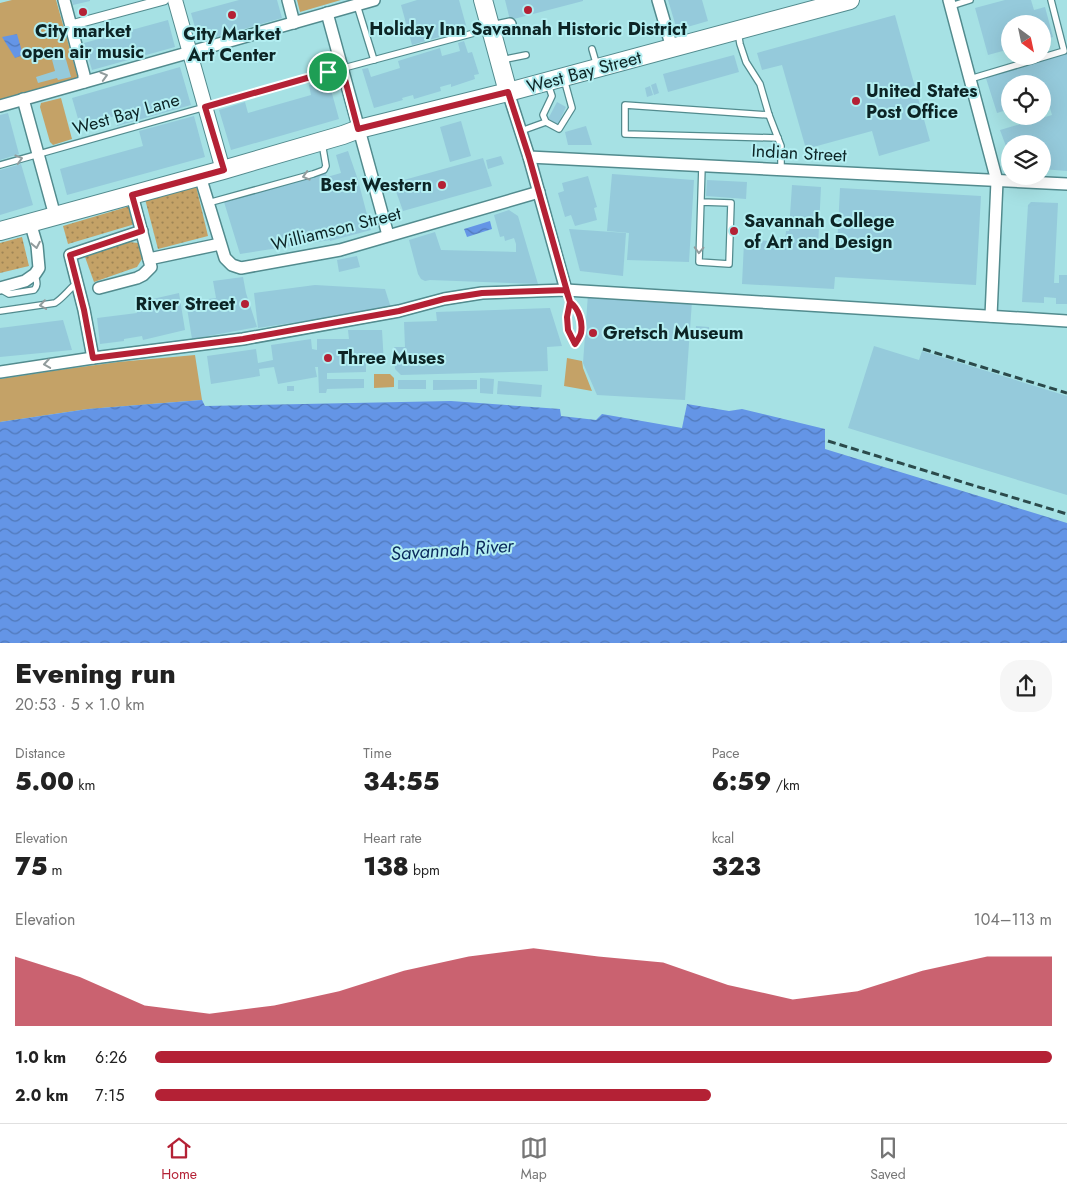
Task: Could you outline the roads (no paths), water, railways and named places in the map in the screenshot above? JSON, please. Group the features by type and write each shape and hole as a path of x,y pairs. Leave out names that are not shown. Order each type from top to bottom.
{"main road":[{"path":"483,0 508,92"},
{"name":"West Bay Street","path":"0,231 224,170 358,129 508,92 850,0"}],"street":[{"path":"64,0 84,75 84,82"},
{"path":"71,25 164,0"},
{"path":"175,0 224,170"},
{"path":"288,0 294,22"},
{"path":"0,106 327,13 357,2 374,0"},
{"path":"658,0 672,48"},
{"path":"950,3 997,181 991,316"},
{"path":"327,13 388,236"},
{"path":"491,28 510,24"},
{"path":"508,92 529,157 566,290"},
{"path":"23,99 55,216"},
{"name":"Indian Street","path":"529,157 1067,184"},
{"name":"Williamson Street","path":"200,176 225,258 232,265 241,268 340,250 539,192"},
{"path":"99,288 137,278 144,275 151,268 132,195"},
{"path":"0,289 25,281 35,274 39,268 37,246 30,222"},
{"path":"93,358 84,310 70,255 142,231"},
{"path":"149,260 220,244"},
{"path":"0,372 243,339 399,311 444,299 482,293 566,290 1067,321"}],"lane":[{"path":"950,3 970,0"},
{"path":"970,79 1064,51 1051,0"},
{"path":"357,2 374,60"},
{"name":"West Bay Lane","path":"0,165 187,109 205,107 491,28"},
{"path":"738,30 746,62 760,84 781,146 781,170"},
{"path":"592,49 597,68"},
{"path":"500,61 526,55"},
{"path":"555,79 572,108 559,129 546,122 543,115 552,96 555,79"},
{"path":"769,115 625,105 625,134 778,138"},
{"path":"520,131 546,122"},
{"path":"208,203 324,170 326,166 322,141"},
{"path":"701,202 731,203 729,264 699,262 702,166"},
{"path":"0,311 56,303 68,289 77,283"},
{"path":"566,290 570,302 567,317 568,330 575,344 581,334 580,316 575,306 570,302"}],"water":[{"path":"17,34 23,55 15,58 2,37"},
{"path":"490,221 492,229 467,237 464,229"},
{"name":"Savannah River","path":"202,400 205,406 451,401 560,409 561,416 596,420 602,414 682,428 687,404 729,411 742,409 825,429 825,449 1067,523 1067,643 0,643 0,422 88,409"}],"railway":[{"path":"923,349 1067,393"},
{"path":"828,441 1067,514"}],"place":[{"name":"Holiday Inn Savannah Historic District","path":"528,10"},
{"name":"City market open air music","path":"83,12"},
{"name":"City Market Art Center","path":"232,15"},
{"name":"United States Post Office","path":"856,101"},
{"name":"Best Western","path":"442,185"},
{"name":"Savannah College of Art and Design","path":"734,231"},
{"name":"River Street","path":"245,304"},
{"name":"Gretsch Museum","path":"593,333"},
{"name":"Three Muses","path":"328,358"}]}
